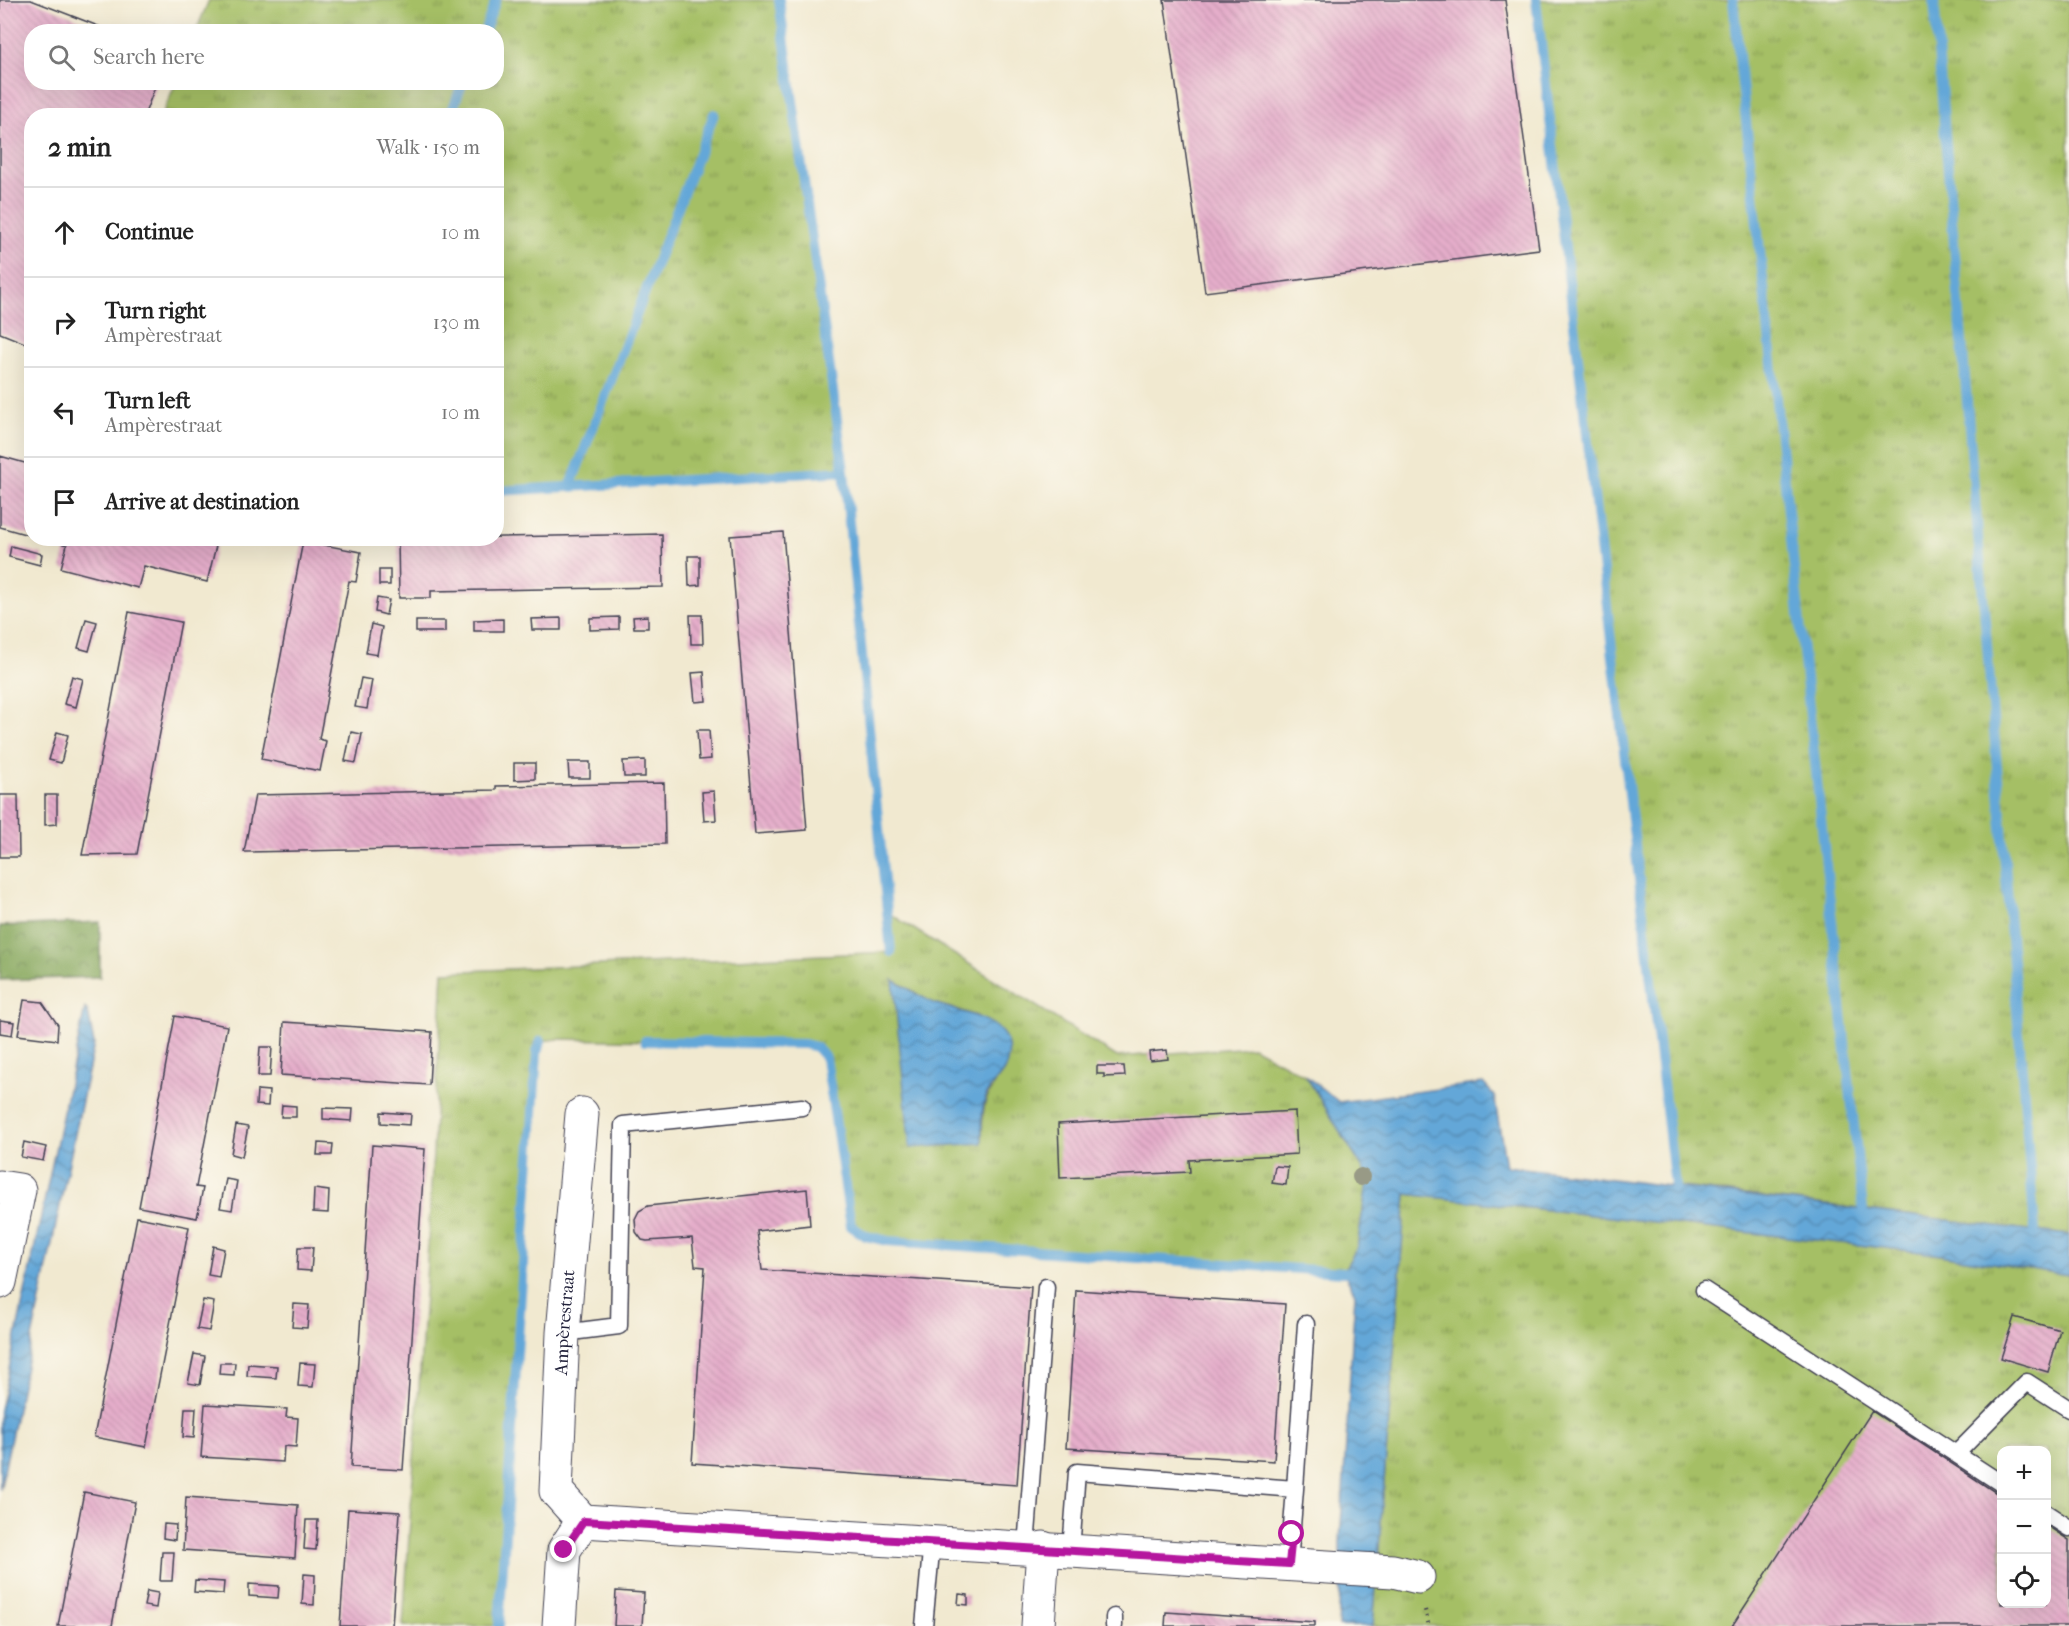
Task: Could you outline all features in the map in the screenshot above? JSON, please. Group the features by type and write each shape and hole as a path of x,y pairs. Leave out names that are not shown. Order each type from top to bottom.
{"street":[{"name":"Ampèrestraat","path":"582,1114 563,1334 556,1491 584,1521"},
{"path":"0,1187 19,1190 1,1270"},
{"path":"559,1626 564,1550 584,1521 1046,1548 1405,1574"},
{"path":"1038,1626 1046,1548"}],"lane":[{"path":"563,1334 619,1326 623,1125 802,1107"},
{"path":"1046,1548 1047,1287"},
{"path":"1704,1290 1997,1481"},
{"path":"1289,1564 1306,1324"},
{"path":"1956,1454 2027,1382 2069,1409"},
{"path":"1046,1548 1077,1472 1295,1489"},
{"path":"2051,1516 2069,1528"},
{"path":"924,1626 932,1541"}],"green space":[{"path":"209,0 779,0 844,471 504,491 504,108 165,108 173,90 504,90 504,24 199,24"},
{"path":"1533,0 2069,0 2069,1235 1675,1186"},
{"path":"887,912 1117,1057 1253,1047 1306,1076 1368,1177 1357,1248 1345,1268 888,1241 866,1236 851,1226 826,1058 816,1047 805,1044 558,1039 541,1041 537,1052 499,1626 403,1626 426,1280 443,972 890,952","holes":["894,980 931,1002 977,1016 1005,1069 985,1103 982,1143"]},
{"path":"100,922 100,977 0,980 0,926"},
{"path":"1406,1194 1921,1252 2069,1275 2069,1626 1373,1626"}],"water":[{"path":"893,980 934,1003 988,1021 1006,1038 1009,1050 1006,1066 990,1088 985,1101 982,1115 982,1143 910,1148"},
{"path":"85,1008 88,1012 94,1044 0,1490 0,1411"},
{"path":"1306,1076 1339,1102 1483,1083 1494,1095 1506,1166 2069,1235 2069,1275 1921,1252 1406,1194 1373,1626 1338,1626 1340,1542 1355,1294 1344,1272 1357,1248 1368,1177"}],"building":[{"path":"0,0 31,0 93,24 24,24 24,90 154,90 147,108 24,108 24,343 0,333"},
{"path":"1164,0 1505,0 1539,249 1205,292"},
{"path":"0,456 24,463 24,534 0,527"},
{"path":"783,532 807,830 755,834 730,536"},
{"path":"662,534 663,587 431,591 431,598 399,598 398,546 504,546 504,537"},
{"path":"11,546 42,554 40,565 9,557"},
{"path":"67,546 216,546 207,582 144,566 138,588 61,568"},
{"path":"302,546 329,546 361,552 356,582 349,581 319,739 326,741 320,771 261,759"},
{"path":"688,556 700,556 700,585 689,586"},
{"path":"379,570 390,570 390,585 379,585"},
{"path":"377,598 389,600 386,615 375,612"},
{"path":"129,612 181,622 137,854 82,855"},
{"path":"690,615 702,615 703,644 691,644"},
{"path":"648,616 648,628 634,628 633,617"},
{"path":"619,617 619,629 590,630 590,618"},
{"path":"561,618 561,630 532,630 531,619"},
{"path":"86,619 97,622 89,651 78,648"},
{"path":"503,619 503,631 474,631 474,620"},
{"path":"416,621 445,621 445,632 416,632"},
{"path":"371,624 382,627 377,655 366,653"},
{"path":"704,672 706,701 695,702 692,673"},
{"path":"72,676 83,679 76,707 64,704"},
{"path":"361,678 372,680 367,709 355,707"},
{"path":"697,730 709,730 711,759 699,760"},
{"path":"57,732 68,735 61,763 49,760"},
{"path":"351,732 362,734 356,763 345,761"},
{"path":"645,760 645,777 624,777 623,761"},
{"path":"568,762 590,762 590,778 569,778"},
{"path":"514,763 535,763 535,779 514,780"},
{"path":"664,783 665,844 244,852 255,795 496,790 496,786"},
{"path":"714,791 716,820 704,821 702,792"},
{"path":"0,795 18,795 19,857 0,857"},
{"path":"45,795 57,795 57,824 45,825"},
{"path":"24,1000 42,1002 58,1025 57,1040 18,1035"},
{"path":"175,1016 227,1026 196,1187 203,1188 197,1218 139,1207"},
{"path":"0,1020 14,1022 12,1035 0,1033"},
{"path":"284,1022 432,1032 429,1085 281,1075"},
{"path":"260,1047 272,1047 270,1076 258,1076"},
{"path":"1167,1050 1168,1059 1150,1061 1149,1052"},
{"path":"1097,1066 1124,1066 1125,1076 1104,1077 1104,1074 1097,1074"},
{"path":"257,1090 269,1091 268,1106 256,1105"},
{"path":"282,1105 296,1106 296,1117 281,1117"},
{"path":"323,1108 353,1109 352,1121 323,1119"},
{"path":"1295,1111 1297,1154 1189,1160 1190,1172 1060,1178 1058,1124"},
{"path":"381,1112 411,1114 410,1125 381,1123"},
{"path":"236,1125 248,1127 242,1157 231,1154"},
{"path":"24,1142 46,1147 43,1161 21,1157"},
{"path":"318,1143 333,1144 332,1155 317,1155"},
{"path":"372,1145 425,1149 403,1470 351,1467"},
{"path":"1275,1166 1288,1167 1286,1185 1272,1183"},
{"path":"226,1179 237,1181 232,1210 220,1208"},
{"path":"314,1189 329,1191 328,1213 313,1212"},
{"path":"807,1189 810,1225 757,1231 762,1270 1031,1287 1017,1485 692,1463 705,1267 695,1266 692,1238 642,1240 636,1232 635,1219 639,1211 648,1206"},
{"path":"137,1217 189,1227 146,1447 94,1437"},
{"path":"213,1246 224,1249 219,1277 208,1275"},
{"path":"298,1247 313,1247 311,1271 297,1270"},
{"path":"1076,1290 1285,1304 1274,1461 1066,1448"},
{"path":"203,1300 214,1302 209,1331 197,1329"},
{"path":"294,1304 309,1305 307,1328 292,1327"},
{"path":"2014,1317 2060,1330 2048,1372 2001,1358"},
{"path":"194,1354 205,1356 200,1385 188,1383"},
{"path":"220,1363 235,1363 234,1375 219,1374"},
{"path":"300,1363 315,1364 313,1387 298,1386"},
{"path":"248,1364 277,1366 276,1378 247,1376"},
{"path":"205,1404 287,1409 286,1417 298,1418 296,1447 284,1446 283,1462 201,1457"},
{"path":"185,1408 196,1408 194,1438 183,1437"},
{"path":"1872,1411 1997,1493 1997,1608 2051,1608 2051,1528 2069,1540 2069,1626 1732,1626"},
{"path":"84,1492 135,1502 112,1626 58,1626"},
{"path":"186,1497 298,1505 295,1558 183,1550"},
{"path":"348,1509 400,1512 392,1626 340,1626"},
{"path":"306,1520 318,1520 316,1550 304,1549"},
{"path":"164,1524 176,1525 175,1540 163,1538"},
{"path":"162,1552 174,1552 172,1581 160,1581"},
{"path":"304,1574 315,1575 314,1605 302,1604"},
{"path":"195,1580 224,1582 223,1594 194,1592"},
{"path":"249,1584 279,1586 278,1598 249,1596"},
{"path":"147,1591 158,1593 156,1608 144,1606"},
{"path":"616,1591 644,1593 642,1626 614,1626"},
{"path":"959,1594 968,1595 968,1605 958,1604"},
{"path":"1166,1612 1315,1622 1315,1626 1165,1626"}],"waterway":[{"path":"487,24 496,0"},
{"path":"779,0 844,471 891,952"},
{"path":"1536,0 1675,1186"},
{"path":"1733,0 1863,1209"},
{"path":"1934,0 2035,1230"},
{"path":"453,108 460,90"},
{"path":"570,487 714,114"},
{"path":"504,491 844,471"},
{"path":"499,1626 537,1052 541,1041"},
{"path":"645,1041 805,1044 816,1047 826,1058 851,1226 866,1236 888,1241 1344,1272"}],"route":[{"path":"564,1550 584,1521 1289,1564 1292,1534"}]}
